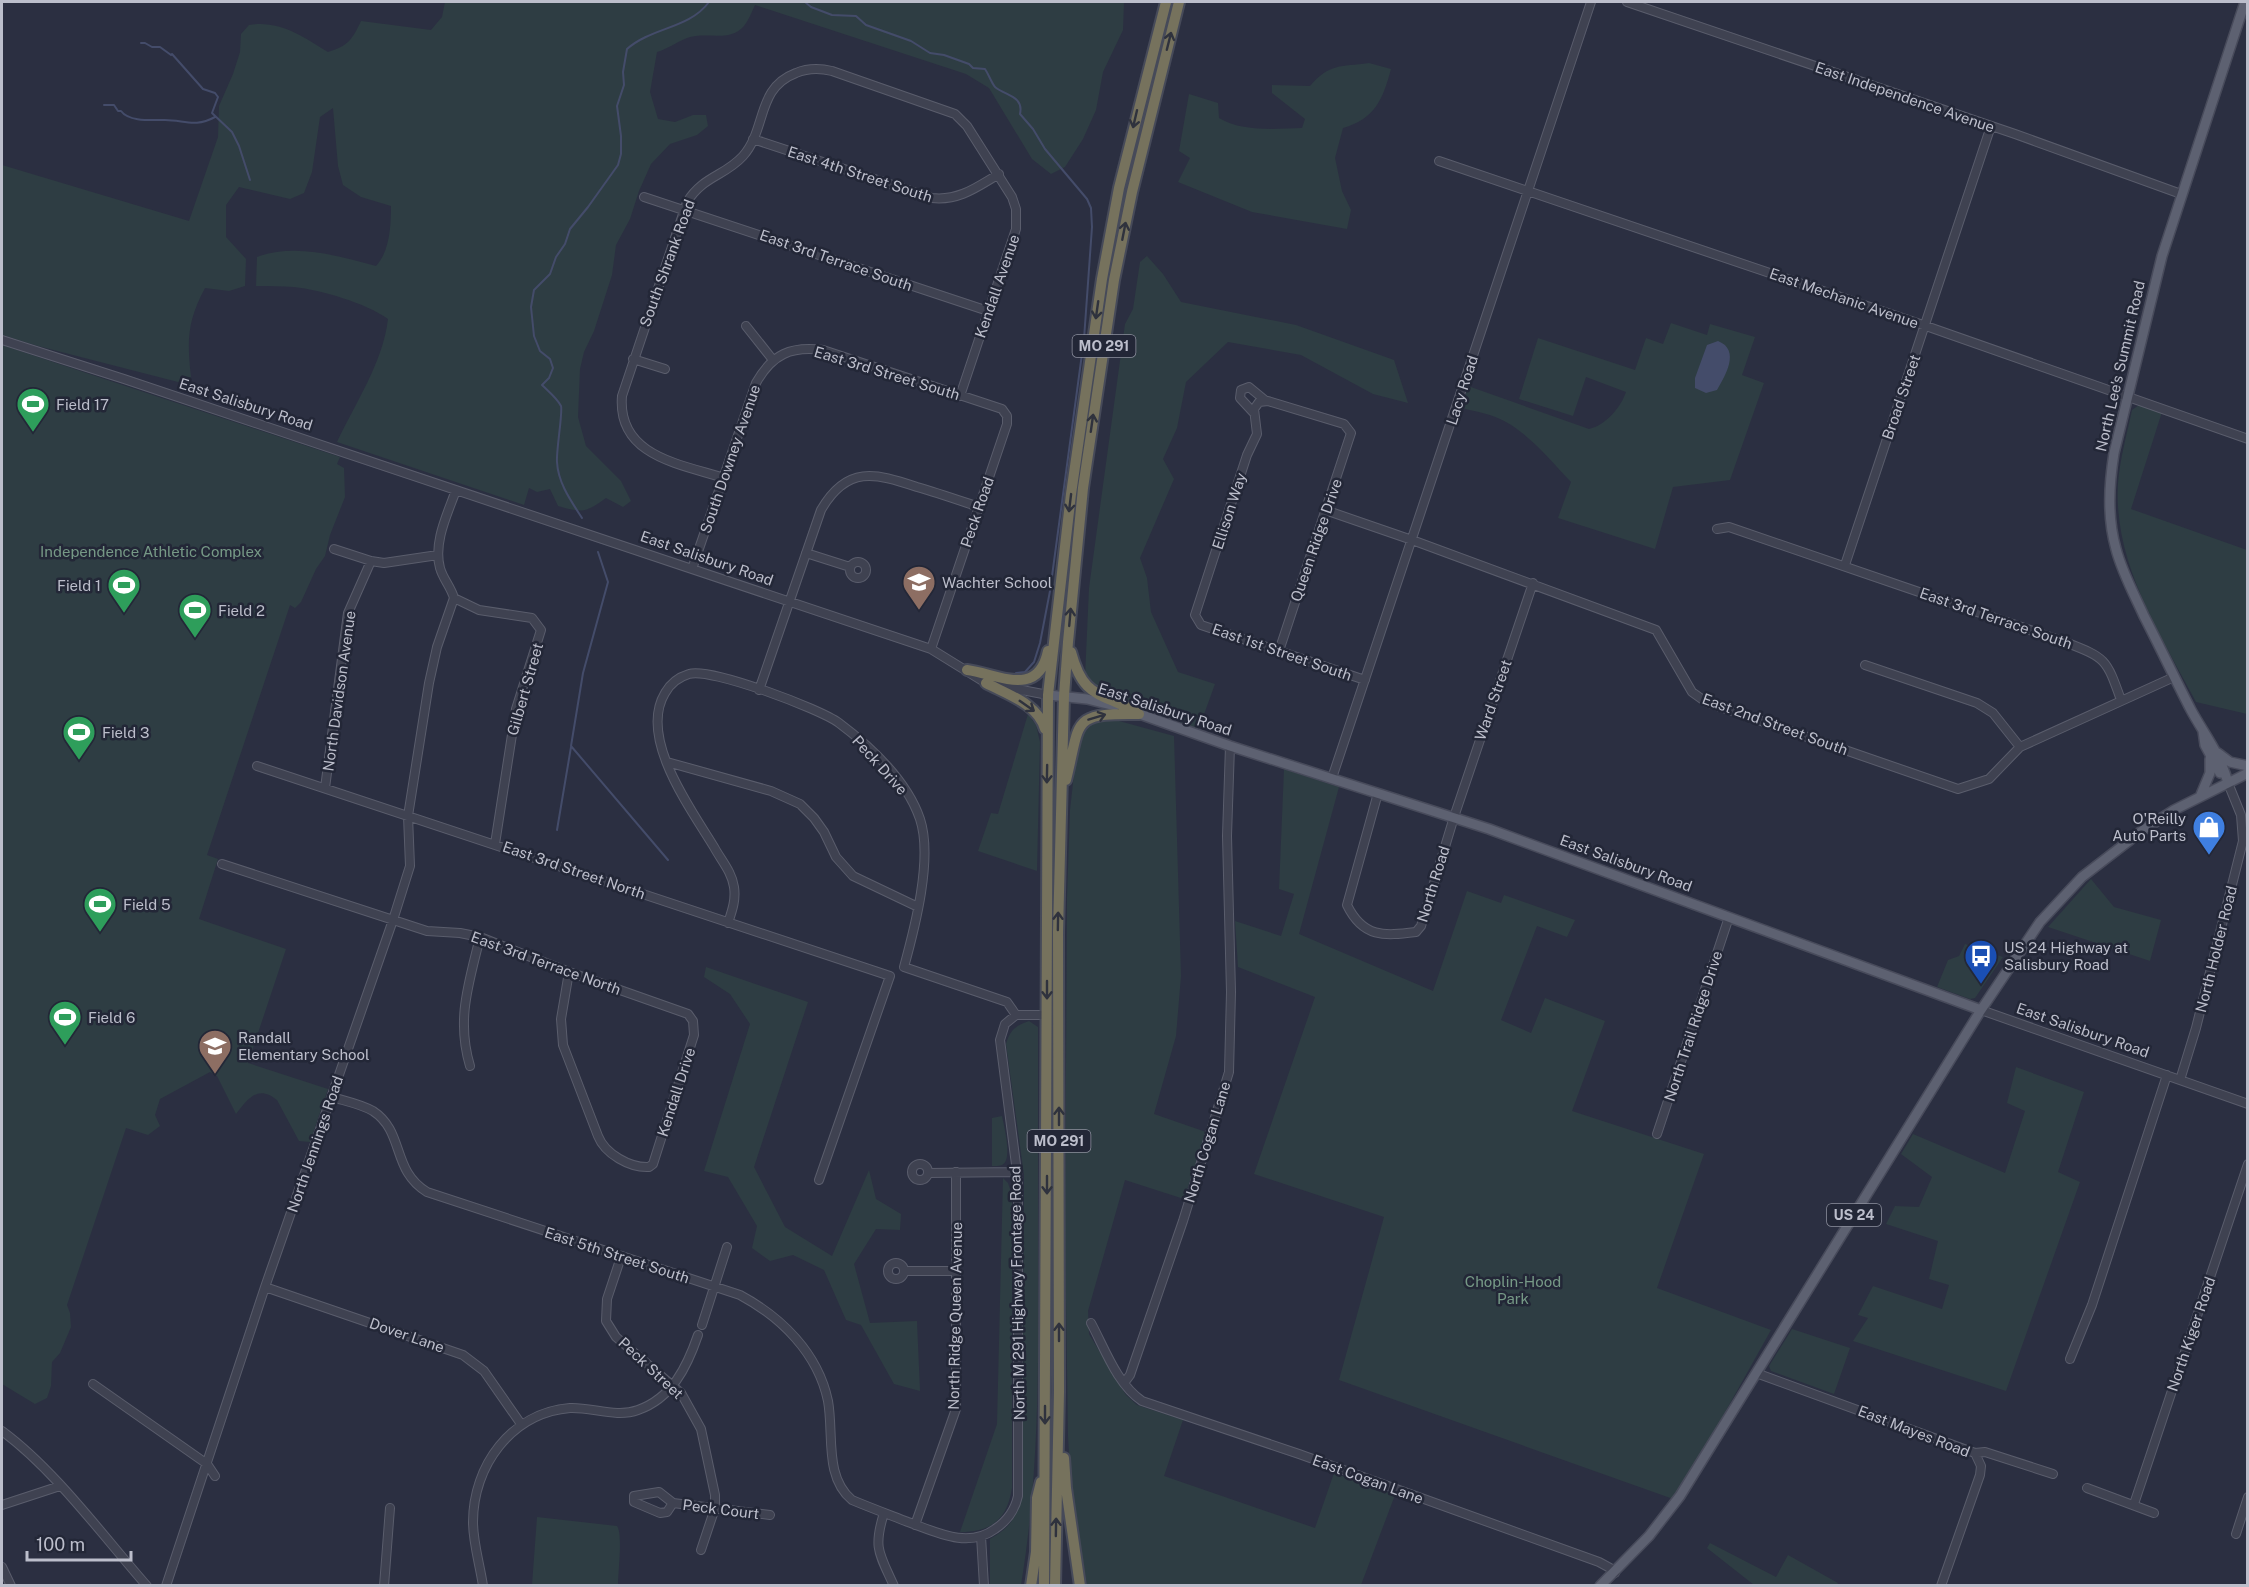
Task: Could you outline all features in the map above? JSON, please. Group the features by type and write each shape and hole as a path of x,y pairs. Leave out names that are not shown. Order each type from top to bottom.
{"highway":[{"name":"MO 291","path":"1044,1586 1048,695 1073,483 1102,279 1122,178 1166,2"},
{"name":"MO 291","path":"1055,1586 1059,1392 1058,932 1060,804 1068,642 1083,488 1114,280 1132,192 1179,2"},
{"path":"968,670 981,671 1012,681 1027,679 1034,675 1047,657 1058,609"},
{"path":"1068,642 1080,679 1088,688 1139,714"},
{"path":"986,683 1036,713 1044,725 1047,746"},
{"path":"1060,804 1075,735 1082,725 1098,715 1139,714"},
{"path":"1059,1392 1066,1488 1080,1586"},
{"path":"1031,1586 1036,1552 1037,1498 1044,1473"}],"main road":[{"name":"North Lee's Summit Road","path":"2228,783 2220,775 2213,752 2205,745 2203,731 2122,569 2115,547 2110,515 2110,482 2114,453 2162,256 2245,2"},
{"name":"East Salisbury Road","path":"1048,695 1109,704 1230,746 1454,818 1981,1010"},
{"path":"2200,797 2210,773 2213,752 2230,762 2247,766"},
{"name":"US 24","path":"1600,1586 1615,1573 1669,1511 1981,1010 2031,935 2073,886 2143,830 2247,773"}],"street":[{"name":"Lacy Road","path":"1332,778 1591,2"},
{"name":"East Independence Avenue","path":"1627,2 1991,126 2181,194"},
{"name":"Kendall Avenue","path":"799,72 812,69 832,71 934,106 959,118 967,126 1012,197 1017,223 960,396"},
{"name":"South Shrank Road","path":"724,478 651,453 636,441 626,427 622,412 622,396 684,209 695,190 706,180 737,163 753,139 767,97 779,83 799,72"},
{"name":"Broad Street","path":"1845,566 1991,126"},
{"name":"East 4th Street South","path":"753,139 932,198 947,199 965,194 999,174"},
{"name":"East Mechanic Avenue","path":"1439,161 1926,326 2247,439"},
{"name":"East 3rd Terrace South","path":"644,197 988,311"},
{"path":"746,326 773,360"},
{"name":"East Salisbury Road","path":"2,340 135,382 931,649 986,683 1048,695"},
{"name":"East 3rd Street South","path":"773,360 795,349 823,350 1002,410"},
{"path":"633,359 665,369"},
{"name":"South Downey Avenue","path":"692,568 756,383 773,360"},
{"path":"1249,387 1264,401 1259,402 1253,412 1240,398 1241,390 1249,387"},
{"name":"Queen Ridge Drive","path":"1264,401 1344,424 1349,430 1351,439 1279,651"},
{"name":"Peck Road","path":"931,649 1007,424 1007,416 1002,410"},
{"name":"Ellison Way","path":"1199,623 1195,615 1247,456 1257,434 1253,412"},
{"path":"759,690 825,502 844,484 863,476 887,477 979,507"},
{"path":"454,598 440,567 438,555 439,541 456,490"},
{"name":"East 2nd Street South","path":"1325,510 1656,630 1692,692 1706,702 1958,789 1989,779 2020,747 2174,677"},
{"name":"East 3rd Terrace South","path":"1717,529 1729,526 2098,655 2110,670 2121,700"},
{"path":"334,549 384,563 438,555"},
{"path":"806,553 850,567"},
{"name":"North Davidson Avenue","path":"325,788 348,613 371,561"},
{"name":"Ward Street","path":"1454,818 1533,584"},
{"name":"North Jennings Road","path":"166,1586 265,1287 410,866 408,816 429,683 437,647 454,598"},
{"name":"Gilbert Street","path":"454,598 479,610 532,618 541,630 516,709 495,844"},
{"name":"East 1st Street South","path":"1199,623 1365,680"},
{"path":"1865,665 1977,703 1993,713 2020,747"},
{"name":"Peck Drive","path":"667,762 658,734 658,717 664,694 675,681 690,673 722,677 812,708 837,722 861,741 904,787 919,816 924,832 924,864 918,907 904,967"},
{"name":"North Cogan Lane","path":"1124,1383 1131,1375 1183,1221 1229,1072 1231,992 1227,836 1230,746"},
{"path":"667,762 771,791 800,804 814,818 824,832 836,857 853,876 918,907"},
{"path":"667,762 679,788 731,876 734,899 728,923"},
{"name":"East 3rd Street North","path":"257,766 890,976"},
{"name":"North Holder Road","path":"2180,1080 2196,1028 2242,846 2241,815 2228,783"},
{"name":"North Road","path":"1378,793 1347,905 1368,930 1387,936 1416,933 1454,818"},
{"name":"East 3rd Terrace North","path":"222,864 427,931 480,937 569,972 683,1011 693,1021"},
{"name":"North Trail Ridge Drive","path":"1657,1134 1729,917"},
{"path":"470,1066 464,1046 463,1020 465,1000 480,937"},
{"path":"819,1179 890,976 904,967 1007,1002 1016,1015 1047,1015"},
{"name":"Kendall Drive","path":"569,972 561,1019 562,1045 600,1143 621,1160 643,1167 653,1164 694,1035 693,1021"},
{"name":"East Salisbury Road","path":"1981,1010 2247,1104"},
{"name":"North M 291 Highway Frontage Road","path":"981,1536 1002,1524 1011,1515 1018,1496 1017,1172 1000,1040 1005,1024 1016,1015"},
{"path":"2070,1359 2092,1305 2167,1075"},
{"name":"East 5th Street South","path":"332,1097 365,1107 382,1118 393,1135 405,1171 427,1192 740,1295 762,1307 783,1323 799,1341 816,1368 828,1399 834,1472 838,1485 852,1500 884,1513"},
{"name":"North Kiger Road","path":"2134,1504 2247,1164"},
{"name":"North Ridge Queen Avenue","path":"915,1525 956,1409 956,1172"},
{"path":"928,1173 1017,1172"},
{"path":"702,1325 727,1247"},
{"name":"Peck Street","path":"621,1257 607,1299 606,1321 616,1337 673,1386 688,1403 701,1429 715,1495 715,1508 701,1550"},
{"path":"904,1270 956,1271"},
{"name":"Dover Lane","path":"265,1287 463,1354 484,1371 521,1424"},
{"name":"East Cogan Lane","path":"1091,1323 1131,1394 1142,1401 1299,1454 1577,1554 1599,1562 1615,1573"},
{"path":"483,1586 473,1524 479,1485 490,1458 502,1440 521,1424 543,1413 569,1408 587,1408 616,1413 635,1411 652,1404 673,1386 690,1359 698,1335"},
{"name":"East Mayes Road","path":"1756,1373 1975,1453 1980,1466 1980,1475 1941,1586"},
{"path":"93,1384 207,1464 215,1476"},
{"path":"2,1431 33,1457 147,1586"},
{"path":"1975,1453 1985,1452 2054,1474"},
{"path":"2,1505 60,1486"},
{"path":"2086,1488 2154,1513"},
{"name":"Peck Court","path":"673,1503 668,1512 660,1513 634,1502 634,1496 660,1492 673,1503 770,1515"},
{"path":"2236,1534 2247,1497"},
{"path":"384,1586 390,1508"},
{"path":"894,1586 877,1543 884,1513 946,1536 975,1538 981,1536 984,1586"},
{"path":"2,1567 10,1586"}],"green space":[{"path":"445,2 1124,2 1123,30 1103,72 1096,110 1083,139 1065,167 1051,174 1032,159 989,88 966,74 755,5 746,24 732,34 694,36 657,52 650,92 658,119 675,122 693,115 706,115 708,126 697,135 670,144 651,164 630,219 616,245 612,275 580,369 578,417 586,446 621,481 631,501 623,507 606,498 588,509 573,510 558,506 550,489 537,492 529,488 524,505 337,442 375,366 388,319 356,303 317,291 294,287 256,286 257,257 271,253 317,252 376,266 381,260 390,229 391,206 361,197 343,185 338,166 333,108 320,117 312,172 304,193 290,199 239,187 226,205 226,237 246,259 245,286 229,291 205,288 195,311 190,331 191,377 178,382 2,335 2,165 189,221 218,137 219,106 240,52 241,34 249,25 281,27 328,52 349,41 361,21 431,30 442,17"},
{"path":"1369,63 1391,69 1385,90 1376,106 1363,119 1343,128 1335,158 1342,191 1351,210 1347,229 1252,212 1178,182 1190,158 1179,151 1189,94 1218,103 1219,118 1238,126 1259,129 1302,128 1305,119 1272,93 1272,85 1310,86 1324,73 1336,67"},
{"path":"1147,256 1163,274 1181,302 1296,325 1394,360 1408,403 1373,394 1301,355 1228,342 1186,382 1177,428 1163,459 1174,479 1140,558 1147,578 1151,612 1178,672 1215,684 1198,731 1098,689 1085,677 1089,588 1125,324 1133,309 1140,262"},
{"path":"1671,323 1707,335 1710,324 1755,337 1742,375 1764,383 1730,480 1673,487 1655,549 1558,518 1571,482 1524,434 1495,417 1462,408 1468,386 1589,429 1595,427 1612,415 1621,404 1626,392 1586,377 1573,416 1519,399 1538,338 1635,370 1646,338 1663,344"},
{"name":"Independence Athletic Complex","path":"2,345 340,457 337,464 344,468 345,497 330,535 325,556 316,569 301,602 295,608 290,605 207,855 218,859 199,919 286,949 248,1063 328,1089 310,1142 299,1141 277,1100 270,1095 259,1093 254,1095 236,1114 217,1076 210,1072 160,1099 155,1115 160,1126 148,1135 126,1128 67,1305 71,1327 60,1353 52,1362 51,1386 47,1398 35,1404 2,1384"},
{"path":"2139,405 2162,412 2131,509 2247,550 2247,714 2196,702 2154,624 2131,570 2118,513 2118,483 2132,410"},
{"path":"1028,714 1036,725 1040,742 1037,871 978,851 991,813 998,814"},
{"path":"1108,718 1174,736 1181,976 1176,1036 1154,1114 1206,1132 1184,1199 1125,1180 1088,1311 1089,1334 1126,1395 1137,1405 1183,1420 1164,1476 1315,1528 1334,1473 1395,1495 1361,1585 1087,1585 1071,1489 1068,1436 1065,1231 1067,897 1070,810 1078,738 1084,727 1095,720"},
{"name":"Choplin-Hood Park","path":"1284,769 1339,787 1299,934 1433,991 1467,891 1501,903 1504,895 1575,920 1567,937 1537,926 1501,1020 1531,1033 1545,998 1605,1021 1572,1111 1704,1154 1657,1288 1771,1330 1676,1500 1339,1380 1384,1217 1254,1174 1315,997 1238,967 1235,921 1281,936 1294,894 1279,889"},
{"path":"2091,879 2114,907 2161,920 2150,961 2048,927"},
{"path":"1965,944 2003,957 1975,998 1970,999 1937,987 1948,960 1959,956"},
{"path":"706,967 808,1002 754,1167 785,1227 832,1256 869,1170 876,1199 901,1214 900,1230 876,1229 854,1264 870,1323 917,1321 920,1391 894,1384 861,1325 846,1320 824,1270 793,1255 770,1261 752,1248 757,1226 728,1177 704,1171 750,1024 730,994 704,977"},
{"path":"1029,1021 1038,1027 1038,1351 1034,1468 1021,1585 990,1586 990,1539 1012,1521 1022,1495 1024,1175 1006,1044 1014,1029"},
{"path":"2016,1067 2084,1092 2058,1172 2080,1182 2006,1391 1853,1341 1868,1318 1858,1315 1873,1286 1942,1309 1949,1285 1929,1279 1938,1241 1886,1224 1895,1206 1919,1207 1932,1177 1901,1154 1913,1134 2005,1173 2025,1111 2007,1103"},
{"path":"1002,1116 1007,1142 1007,1157 1002,1165 992,1166 992,1118"},
{"path":"1003,1178 1008,1183 1012,1195 1012,1488 1006,1508 996,1522 981,1530 960,1532 997,1424"},
{"path":"1792,1329 1850,1348 1834,1394 1771,1371 1769,1366"},
{"path":"537,1517 617,1526 620,1545 618,1585 532,1585"},
{"path":"1710,1543 1776,1577 1788,1555 1838,1583 1837,1586 1754,1585 1707,1548"}],"water":[{"path":"1718,341 1729,350 1729,364 1717,390 1706,393 1695,388 1695,378 1707,345"}],"waterway":[{"path":"582,518 566,491 558,470 561,406 542,385 549,378 553,368 550,359 540,351 534,336 531,307 534,290 550,274 570,229 618,165 621,154 621,136 617,106 624,85 623,72 627,49 648,36 691,18 709,2"},
{"path":"805,2 811,7 832,15 856,16 866,25 911,41 930,53 944,55 969,64 973,68 985,69 995,87 1017,100 1021,108 1020,114 1033,129 1045,149 1087,199 1091,208 1092,227 1084,339 1050,591 1034,662 1025,672 1016,673"},
{"path":"141,43 160,47 172,54 203,89 215,93 218,97 212,113 232,132 250,180"},
{"path":"104,105 114,105 125,115 141,120 195,123 215,117"},
{"path":"598,552 608,582 583,673 571,746 668,860"},
{"path":"557,830 571,747"}],"place":[{"name":"Field 17","path":"33,433"},
{"name":"Wachter School","path":"919,611"},
{"name":"Field 1","path":"124,614"},
{"name":"Field 2","path":"195,639"},
{"name":"Field 3","path":"79,761"},
{"name":"O'Reilly Auto Parts","path":"2209,856"},
{"name":"Field 5","path":"100,933"},
{"name":"US 24 Highway at Salisbury Road","path":"1981,985"},
{"name":"Field 6","path":"65,1046"},
{"name":"Randall Elementary School","path":"215,1075"}]}
